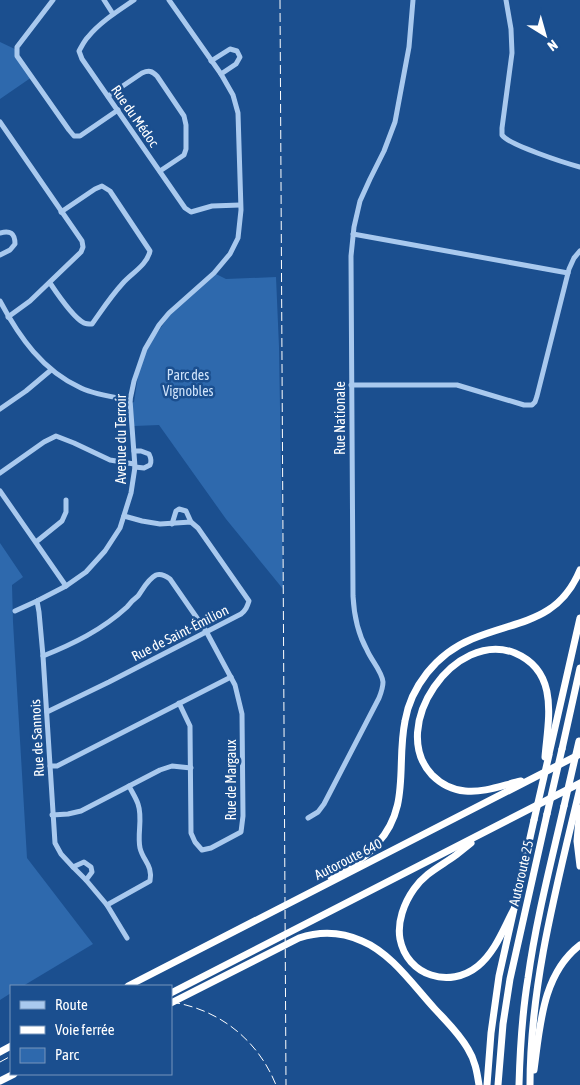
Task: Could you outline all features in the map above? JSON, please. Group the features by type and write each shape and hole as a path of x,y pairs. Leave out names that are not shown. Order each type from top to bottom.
{"highway":[{"path":"293,902 366,855 377,846 391,826 400,797 402,741 406,716 416,690 431,668 445,655 467,641 531,620 548,611 568,592 580,570"},
{"path":"487,1085 497,987 547,756 580,618"},
{"path":"531,779 471,791 454,789 435,778 422,761 418,750 417,738 420,717 433,689 455,665 476,652 503,650 524,658 540,675 548,696 547,756"},
{"name":"Autoroute 25","path":"498,1085 503,1024 510,979 580,668"},
{"name":"Autoroute 25","path":"519,1085 527,980 579,739"},
{"name":"Autoroute 640","path":"130,985 580,754"},
{"path":"172,992 580,783"},
{"path":"531,1085 533,1022 541,962 580,788"},
{"path":"580,808 576,842 580,866"},
{"path":"484,833 455,856 433,870 416,886 408,899 401,917 402,945 410,961 423,972 439,978 460,976 473,970 494,948 513,911"},
{"path":"172,1002 299,938 330,933 347,935 367,943 384,954 448,1023 471,1053 479,1085"},
{"path":"531,1085 541,1023 554,977 561,965 580,945"},
{"path":"0,1081 12,1075"}],"street":[{"path":"53,0 17,48 17,56 74,136 80,136 118,110"},
{"path":"104,0 113,14"},
{"name":"Rue du Médoc","path":"134,0 113,14 88,37 79,51 82,59 185,208 191,212 212,206 240,205"},
{"name":"Avenue du Terroir","path":"15,611 66,586 86,572 105,551 120,528 131,493 134,466 130,400 134,380 145,349 159,325 172,310 214,273 230,254 238,238 240,205 238,113 233,95 221,74 169,0"},
{"name":"Rue Nationale","path":"308,818 316,814 324,804 379,698 383,685 381,676 362,640 353,602 351,256 353,234 360,201 384,151 395,122 409,47 413,0"},
{"path":"506,0 512,38 512,53 502,135 506,140 580,167"},
{"path":"211,61 230,49 238,51 240,57 236,64 221,74"},
{"path":"108,96 142,73 152,72 157,76 184,116 186,125 186,149 184,154 160,171"},
{"path":"0,122 82,241 83,247 81,252 50,283 8,317"},
{"path":"50,283 65,304 80,320 85,324 92,324 124,282 147,260 150,251 110,191 102,186 61,212"},
{"path":"0,233 10,232 15,240 15,244 10,250 0,255"},
{"path":"353,234 568,273"},
{"path":"351,385 456,385 524,405 532,405 537,396 568,273 572,261 580,251"},
{"path":"0,301 8,317 38,358 51,370 81,388 111,397 130,400"},
{"path":"0,399 2,408 51,370"},
{"path":"0,473 44,442 56,436 74,442 110,460 144,468 150,466 152,461 149,454 142,451 134,451"},
{"path":"0,490 66,586"},
{"path":"36,542 62,521 66,512 66,500"},
{"path":"124,516 160,524 172,524 191,522 186,511 179,509 172,524"},
{"name":"Rue de Saint-Émilion","path":"46,712 245,611 249,601 198,528 191,522"},
{"name":"Rue de Margaux","path":"43,656 71,645 115,617 138,596 148,582 156,575 164,574 170,579 206,631 237,691 242,714 241,832 210,848 202,850 195,842 191,833 190,726 179,703"},
{"name":"Rue de Sannois","path":"37,601 43,656 55,843 61,854 107,904 127,938"},
{"path":"50,766 57,766 230,677"},
{"path":"52,814 68,814 81,811 160,770 172,766 191,768"},
{"path":"107,904 150,881 151,869 140,847 139,804 129,786"},
{"path":"73,867 84,862 91,867 92,872 86,880"}],"green space":[{"path":"0,42 17,50 17,56 32,77 0,99"},
{"name":"Parc des Vignobles","path":"214,273 226,279 276,277 283,589 226,519 159,425 134,426 130,404 134,402 140,363 153,339 171,313"},
{"path":"0,543 23,577 12,585 27,858 93,944 25,985 10,985 10,994 0,1000"}],"railway":[{"path":"280,0 286,1085"},
{"path":"172,1002 205,1012 221,1019 235,1029 259,1054 276,1085"},
{"path":"0,1062 10,1057"}]}
